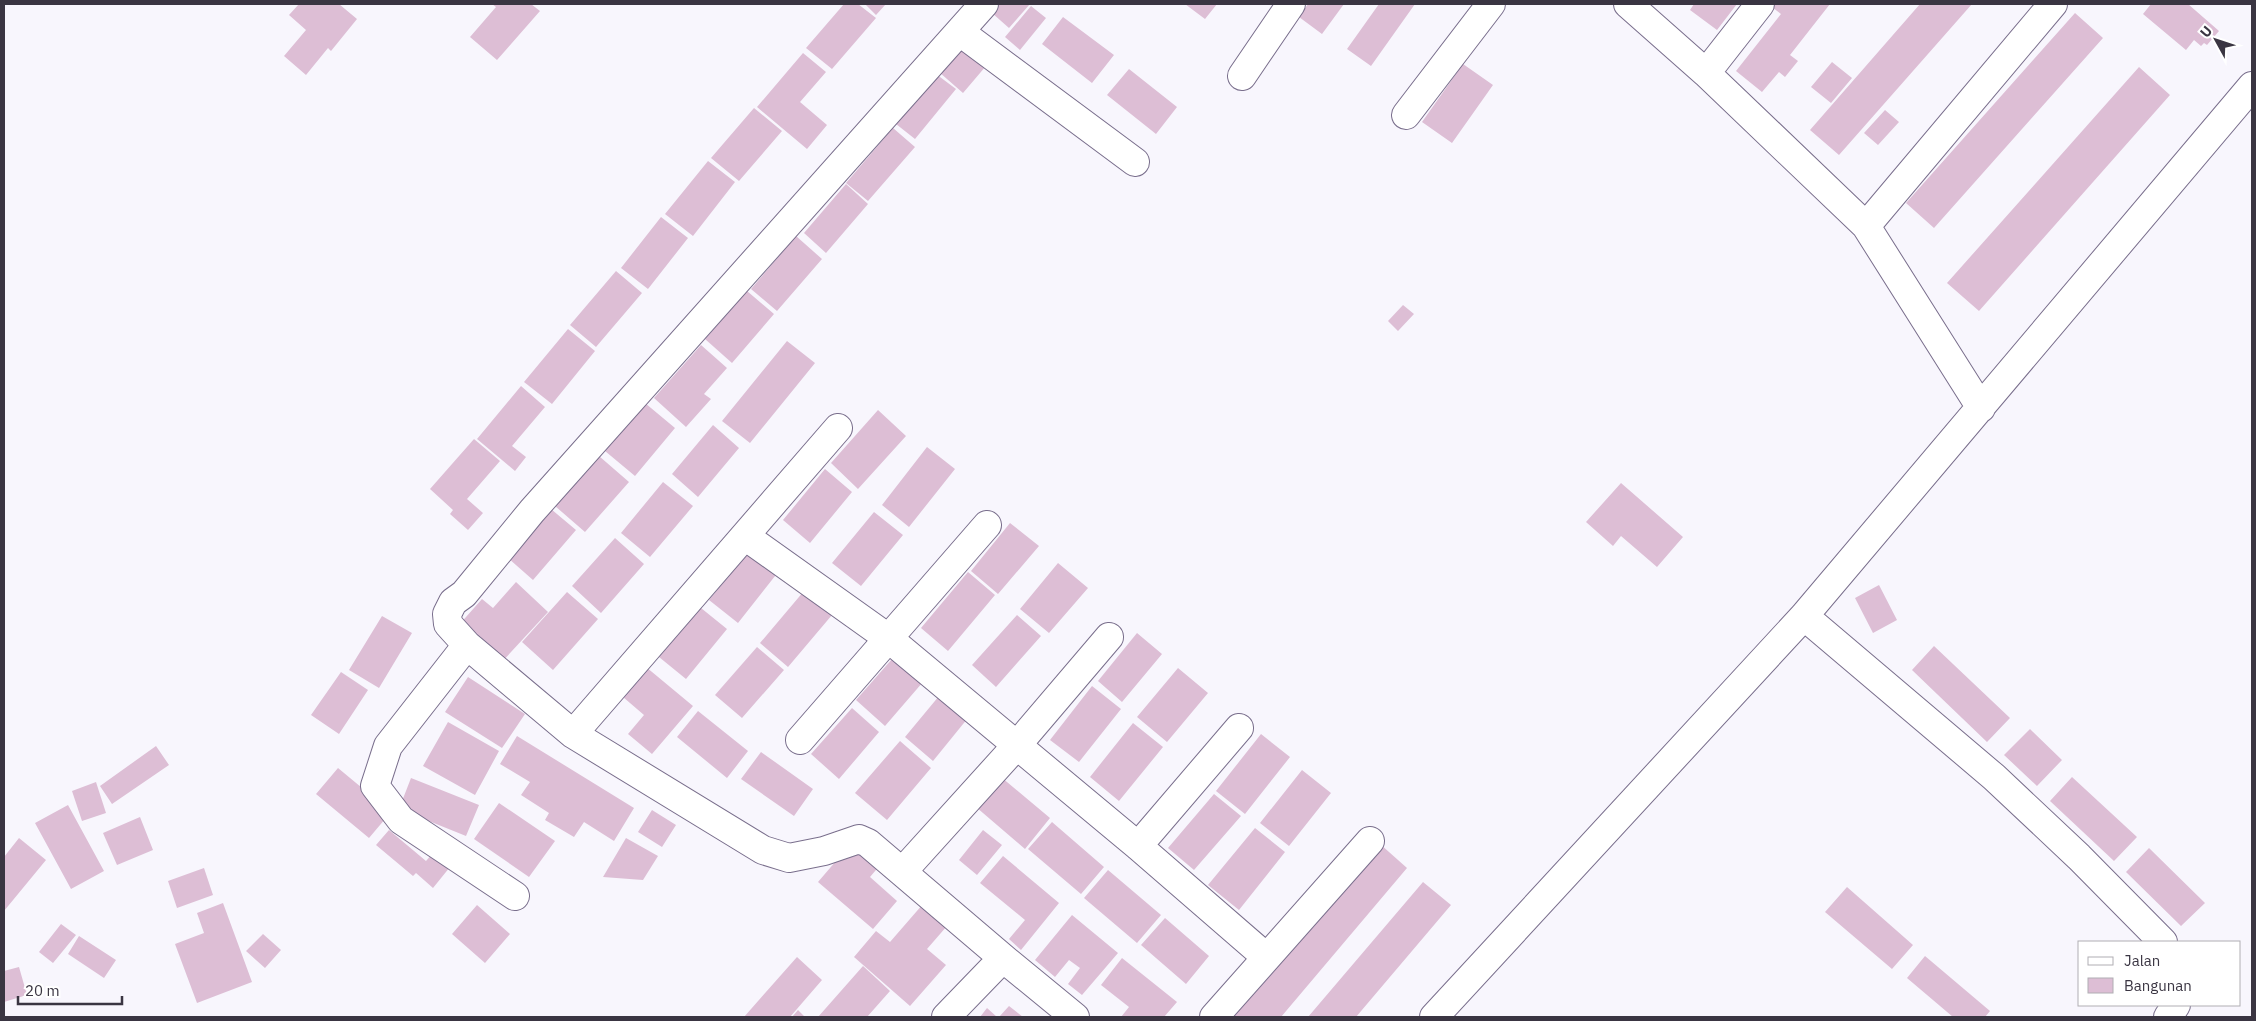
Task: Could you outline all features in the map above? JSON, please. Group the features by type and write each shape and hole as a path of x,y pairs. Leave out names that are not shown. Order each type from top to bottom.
{"street":[{"path":"984,4 717,302 532,512 464,594 453,602 448,614 448,624 467,645 573,734 763,850 788,858 824,851 859,839 868,843 1075,1017"},
{"path":"1242,76 1291,4"},
{"path":"1406,115 1491,4"},
{"path":"1628,4 1706,73 1866,226 1981,408"},
{"path":"1706,73 1760,4"},
{"path":"1866,226 2053,4"},
{"path":"960,32 1135,162"},
{"path":"1434,1017 1804,616 2252,86"},
{"path":"573,734 838,428"},
{"path":"800,740 987,525"},
{"path":"745,536 888,638 1138,846 1266,956"},
{"path":"1804,616 1994,777 2079,857 2162,941"},
{"path":"903,871 1017,745 1109,637"},
{"path":"467,645 388,746 375,786 401,820 515,896"},
{"path":"1138,846 1239,728"},
{"path":"1214,1017 1266,956 1370,841"},
{"path":"946,1017 1003,958"},
{"path":"2168,1017 2175,1006"}],"building":[{"path":"299,4 339,4 357,19 331,51 328,48 306,75 284,56 306,30 289,15"},
{"path":"492,4 531,4 540,11 497,60 470,37 496,7"},
{"path":"844,4 858,4 876,18 832,69 806,48"},
{"path":"865,4 886,4 876,15"},
{"path":"1000,4 1030,4 1009,28 992,13"},
{"path":"1185,4 1217,4 1205,19"},
{"path":"1308,4 1344,4 1322,34 1299,17"},
{"path":"1379,4 1415,4 1371,66 1347,49"},
{"path":"1694,4 1737,4 1717,30 1690,10"},
{"path":"1768,4 1830,4 1790,55 1798,61 1785,77 1779,72 1762,92 1736,71 1781,14"},
{"path":"1920,4 1972,4 1839,155 1810,130"},
{"path":"2151,4 2188,4 2219,31 2207,45 2204,43 2201,46 2194,40 2186,50 2143,14"},
{"path":"1031,6 1046,18 1020,50 1005,37"},
{"path":"2075,13 2103,38 1934,228 1906,203"},
{"path":"1063,17 1114,55 1092,83 1042,44"},
{"path":"962,44 986,66 963,93 939,72"},
{"path":"803,53 826,72 800,102 827,125 807,149 757,107"},
{"path":"1832,62 1852,78 1831,103 1811,87"},
{"path":"1463,64 1493,85 1452,143 1422,122"},
{"path":"2139,67 2170,95 1979,311 1947,283"},
{"path":"1129,69 1177,107 1156,134 1107,95"},
{"path":"936,74 956,89 915,139 896,124"},
{"path":"754,108 782,131 739,181 711,158"},
{"path":"1885,110 1899,122 1878,145 1864,133"},
{"path":"893,128 915,147 868,201 846,183"},
{"path":"708,161 735,182 693,236 665,214"},
{"path":"846,184 868,204 826,253 804,233"},
{"path":"661,217 688,238 648,289 621,268"},
{"path":"796,236 822,259 777,311 751,289"},
{"path":"616,271 642,293 596,347 570,325"},
{"path":"747,291 774,314 732,363 705,339"},
{"path":"1403,305 1414,314 1398,331 1388,321"},
{"path":"568,329 595,351 552,404 524,382"},
{"path":"787,341 815,363 750,443 722,421"},
{"path":"701,345 727,368 704,394 711,399 686,427 654,398"},
{"path":"521,386 545,407 512,446 526,457 515,471 477,439"},
{"path":"645,403 675,428 635,476 605,451"},
{"path":"878,410 906,436 858,489 831,463"},
{"path":"713,425 739,448 698,497 672,474"},
{"path":"474,439 500,461 467,499 483,513 468,530 450,514 453,510 430,489"},
{"path":"927,447 955,469 909,527 882,505"},
{"path":"599,456 629,482 585,532 555,506"},
{"path":"825,469 852,492 810,543 783,520"},
{"path":"663,482 693,506 650,557 621,533"},
{"path":"1621,483 1683,537 1657,567 1621,536 1613,546 1586,522"},
{"path":"551,509 576,530 533,580 508,558"},
{"path":"874,512 903,535 861,586 832,563"},
{"path":"1010,523 1039,546 998,594 971,571"},
{"path":"615,538 644,564 601,613 572,586"},
{"path":"751,548 779,571 738,623 709,600"},
{"path":"1058,563 1088,588 1049,633 1020,609"},
{"path":"968,572 995,595 948,651 921,628"},
{"path":"516,582 548,612 500,664 458,626 482,599 493,608"},
{"path":"1879,585 1897,620 1873,633 1855,598"},
{"path":"804,591 832,615 788,667 760,643"},
{"path":"567,592 598,619 553,670 522,642"},
{"path":"701,608 727,629 686,679 659,657"},
{"path":"1017,615 1041,636 996,687 972,665"},
{"path":"382,616 412,633 379,688 349,670"},
{"path":"1137,633 1162,654 1122,702 1098,681"},
{"path":"1934,646 2010,718 1987,742 1912,670"},
{"path":"757,647 784,670 742,718 715,695"},
{"path":"900,650 929,675 885,726 856,700"},
{"path":"640,662 693,706 652,754 628,734 644,715 616,691"},
{"path":"1178,668 1208,693 1167,742 1137,717"},
{"path":"341,672 368,690 339,734 311,715"},
{"path":"468,677 525,714 502,748 445,712"},
{"path":"1092,686 1121,709 1079,762 1050,740"},
{"path":"944,690 972,713 933,761 905,737"},
{"path":"852,708 879,732 839,779 811,754"},
{"path":"698,711 748,751 727,778 677,737"},
{"path":"448,722 499,751 475,795 423,766"},
{"path":"1133,723 1163,747 1119,801 1090,777"},
{"path":"2030,729 2062,760 2037,786 2004,755"},
{"path":"1261,734 1290,757 1245,814 1216,791"},
{"path":"517,736 634,808 614,841 584,822 574,837 545,820 549,813 521,795 530,782 500,764"},
{"path":"900,741 931,768 887,820 855,793"},
{"path":"156,746 169,765 112,804 100,786"},
{"path":"761,752 813,789 794,816 741,779"},
{"path":"338,768 391,812 369,838 316,794"},
{"path":"1302,770 1331,793 1289,846 1260,823"},
{"path":"1001,777 1050,818 1025,849 976,807"},
{"path":"2072,777 2137,837 2114,861 2050,801"},
{"path":"411,778 479,805 466,836 399,809"},
{"path":"96,782 106,813 82,821 72,791"},
{"path":"1214,794 1241,816 1194,870 1168,848"},
{"path":"499,803 555,841 529,877 474,839"},
{"path":"68,805 104,871 71,889 35,823"},
{"path":"652,810 676,825 662,847 638,832"},
{"path":"140,817 153,850 117,865 103,833"},
{"path":"1052,822 1104,867 1081,894 1028,849"},
{"path":"1255,828 1285,852 1239,910 1208,885"},
{"path":"389,830 426,861 433,853 450,867 433,888 416,873 413,876 376,845"},
{"path":"983,830 1002,845 977,875 959,860"},
{"path":"19,838 46,860 4,911 4,857"},
{"path":"626,838 658,856 643,880 603,877"},
{"path":"854,840 881,864 870,877 897,901 873,929 818,882"},
{"path":"1380,844 1407,868 1281,1017 1233,1017"},
{"path":"2149,848 2205,903 2181,926 2126,872"},
{"path":"1003,856 1059,903 1021,950 1009,939 1025,920 980,883"},
{"path":"204,868 213,895 177,908 168,881"},
{"path":"1108,870 1161,915 1137,943 1084,898"},
{"path":"1423,882 1451,905 1356,1017 1308,1017"},
{"path":"1847,887 1913,945 1892,969 1825,912"},
{"path":"223,903 252,982 197,1003 175,944 204,933 197,913"},
{"path":"923,904 947,926 927,949 946,965 910,1006 854,957 876,931 890,942"},
{"path":"477,905 510,934 485,963 452,934"},
{"path":"1072,915 1118,953 1082,995 1068,984 1080,968 1069,960 1055,977 1035,960"},
{"path":"1165,918 1209,956 1186,984 1141,945"},
{"path":"61,924 76,935 53,963 39,952"},
{"path":"263,934 281,950 265,968 246,951"},
{"path":"79,936 116,960 104,978 68,954"},
{"path":"1925,956 1990,1011 1985,1017 1953,1017 1907,978"},
{"path":"797,957 822,980 790,1017 744,1017"},
{"path":"1122,958 1177,1002 1164,1017 1121,1017 1129,1007 1101,985"},
{"path":"863,966 890,991 867,1017 818,1017"},
{"path":"19,967 27,995 4,1002 4,971"},
{"path":"1009,1006 1023,1017 999,1017"},
{"path":"987,1008 997,1017 980,1017"},
{"path":"798,1010 805,1017 792,1017"}]}
